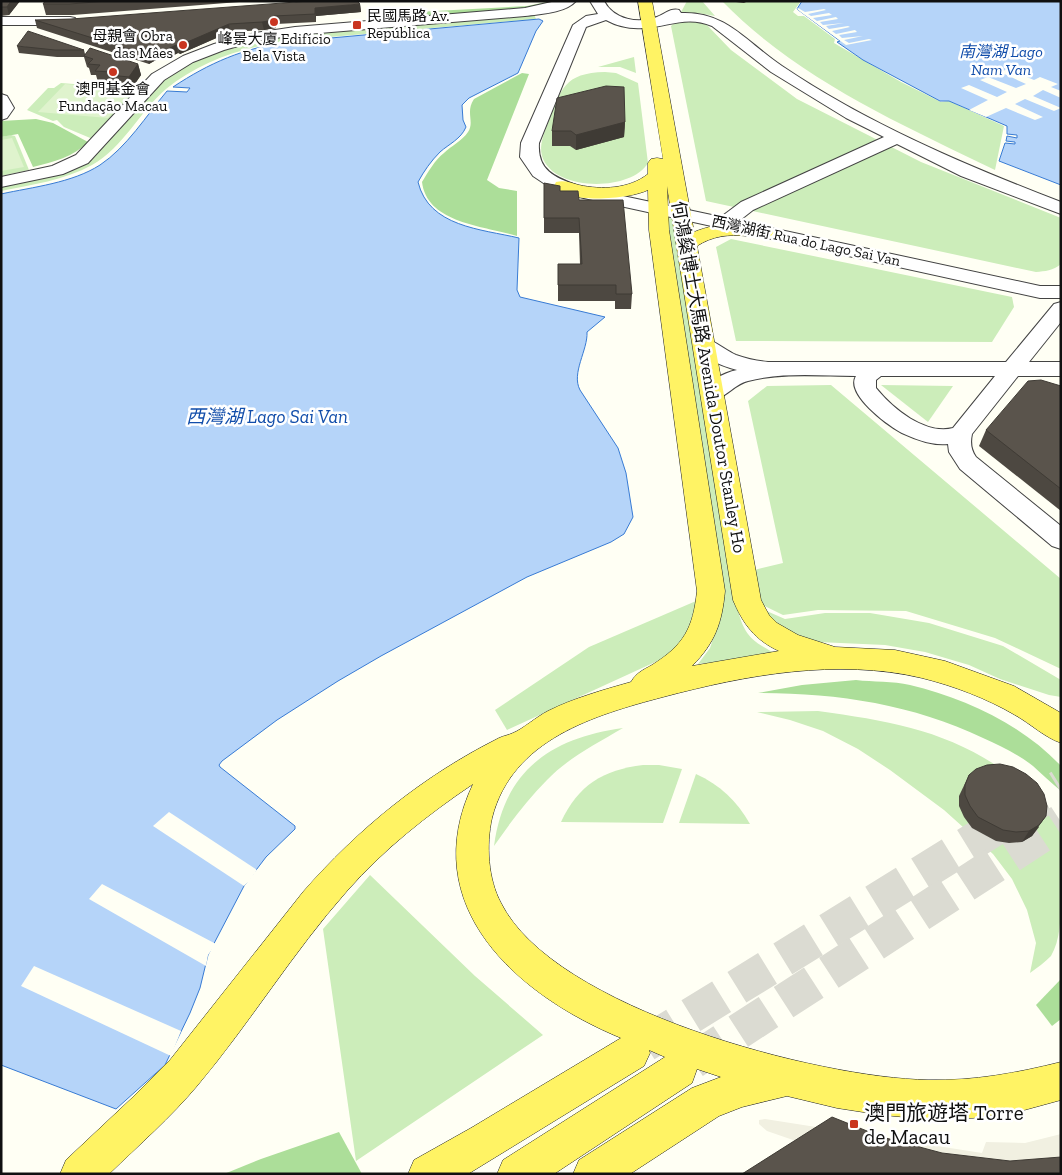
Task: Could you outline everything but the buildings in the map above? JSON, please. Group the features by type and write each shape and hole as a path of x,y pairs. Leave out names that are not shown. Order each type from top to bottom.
{"main road":[{"name":"何鴻燊博士大馬路 Avenida Doutor Stanley Ho","path":"607,701 656,677 683,656 701,634 707,622 711,591 660,237 670,212 632,1"},
{"name":"何鴻燊博士大馬路 Avenida Doutor Stanley Ho","path":"645,1 636,24 659,175 670,212 686,244 748,600 752,613 767,632 778,639 826,653 880,659"},
{"path":"563,186 587,192 618,192 641,187 659,175"},
{"path":"686,244 703,235 718,231 740,229 764,232"},
{"path":"80,1174 181,1075 234,1011 286,939 336,879 384,832 406,814 486,759 557,720 607,701 671,683 716,673 774,664 839,658 880,659 917,665 969,680 997,691 1038,713 1061,730"},
{"path":"997,691 1061,707"},
{"path":"534,734 515,750 498,769 485,791 476,815 472,840 472,867 481,903 497,930 518,955 544,977 620,1019 653,1033 736,1063 787,1078 848,1090 912,1098 975,1098 1018,1092 1061,1081"},
{"path":"428,1174 485,1142 631,1053"},
{"path":"517,1174 679,1070"},
{"path":"593,1174 706,1102 742,1088 787,1078"}],"street":[{"path":"548,11 569,1"},
{"path":"548,11 584,1"},
{"path":"597,1 603,11 636,24"},
{"path":"666,19 675,13 678,2"},
{"path":"23,7 21,27 83,20"},
{"path":"313,29 316,24 325,20 395,9"},
{"path":"714,9 731,33"},
{"path":"1,182 52,172 82,159 162,75 193,57 231,43 267,35 313,29 548,11 636,24 690,17 708,19 721,25 776,69 852,115 967,172 1061,209"},
{"name":"西灣湖街 Rua do Lago Sai Van","path":"548,11 564,15 570,22 548,76 550,92"},
{"name":"西灣湖街 Rua do Lago Sai Van","path":"600,18 591,18 580,24 559,77 550,92 530,143 529,154 531,161 539,172 563,186 583,193 1040,292 1061,292"},
{"path":"144,69 162,75"},
{"path":"1,99 6,108 1,115"},
{"path":"723,224 746,206 897,138"},
{"name":"西灣湖街 Rua do Lago Sai Van","path":"1016,287 1041,299 1049,309 1050,318 1042,340 1047,350 1061,361"},
{"path":"1061,308 961,433 959,441 960,452 968,463 1061,540"},
{"path":"704,344 720,356 737,363 774,369"},
{"path":"712,394 723,384 737,376 754,371 774,369 1061,369"},
{"path":"876,369 867,375 864,388 872,397 908,426 926,434 945,438 961,433"},
{"path":"935,369 957,378 973,389 985,403"}],"green space":[{"path":"561,1 537,8 379,20 379,14 527,6"},
{"path":"687,1 702,1 715,16 698,13 680,14"},
{"path":"722,1 801,1 793,12 798,16 804,16 835,39 834,43 901,82 941,102 949,101 1004,126 995,170 886,116 816,76 783,54"},
{"path":"533,12 536,19 284,41 222,57 179,79 166,89 156,98 113,149 92,165 71,175 1,191 1,183 65,168 175,68 256,38"},
{"path":"685,21 706,24 731,50 797,99 921,162 1061,218 1061,264 1046,271 1036,272 706,201 671,26 676,22"},
{"path":"634,57 636,73 620,67 598,67"},
{"path":"605,72 616,73 638,83 648,163 639,173 626,179 610,183 576,182 561,176 549,168 542,156 542,139 561,92 566,85 581,76"},
{"path":"522,73 529,74 487,180 499,188 517,191 517,236 475,226 446,215 435,207 426,196 422,182 438,159 468,132 471,124 470,108 474,99"},
{"path":"61,83 138,89 95,140 64,127 57,120 53,121 27,110 48,88 54,88"},
{"path":"65,84 133,90 108,118 38,112"},
{"path":"36,119 53,123 88,142 70,155 33,167 18,134 1,137 1,121"},
{"path":"15,136 29,170 1,176 1,137"},
{"path":"12,138 24,167 1,171 1,140"},
{"path":"667,217 675,220 736,602 741,622 754,640 778,655 698,664 710,648 719,621"},
{"path":"731,239 1012,297 1014,307 992,342 736,341 716,247"},
{"path":"831,385 1061,579 1061,669 995,638 906,611 818,610 783,615 752,600 746,572 783,563 748,401 767,386"},
{"path":"881,385 953,386 928,422"},
{"path":"696,601 692,619 682,642 664,658 507,730 495,710 589,647"},
{"path":"760,608 785,619 825,613 870,613 929,623 1003,646 1061,680 1061,697 1000,679 969,665 925,652 885,645 818,642 779,628"},
{"path":"856,680 897,683 930,690 971,705 1010,725 1029,737 1061,766 1061,791 1033,766 1015,754 956,726 929,717 901,709 845,698 758,693 802,685"},
{"path":"818,711 900,725 950,741 998,766 1027,788 1044,804 1057,823 1061,842 1060,923 1055,949 1049,958 1030,973 1036,943 1027,910 1012,879 993,854 944,810 858,749 823,731 757,712"},
{"path":"623,728 583,752 555,772 526,804 494,846 499,820 508,797 520,778 535,763 553,750 573,740"},
{"path":"659,765 682,769 663,823 561,822 575,798 593,782 604,775 629,767"},
{"path":"696,774 713,783 727,794 750,824 679,823"},
{"path":"370,875 475,976 543,1035 356,1161 323,929"},
{"path":"1061,979 1061,1019 1052,1026 1036,1005"},
{"path":"339,1132 362,1174 224,1174 261,1159"}],"shaded area":[{"path":"765,1119 982,1153 986,1142 1025,1143 1061,1134 1061,1174 874,1168 767,1131 759,1124 759,1120"}],"water":[{"name":"南灣湖 Lago Nam Van","path":"802,1 1061,1 1061,185 999,161 1005,143 1015,144 1015,142 1006,141 1007,136 1017,138 1017,135 1007,134 1007,126 949,101 940,101 863,60 837,42 840,41 797,9"},
{"name":"西灣湖 Lago Sai Van","path":"539,19 543,21 536,31 518,73 469,98 462,105 463,120 466,127 464,131 437,155 418,182 424,197 433,208 445,217 458,224 519,238 517,290 520,297 605,317 587,332 587,339 577,376 580,390 618,448 626,473 633,517 624,534 611,542 527,577 381,656 277,720 222,761 219,765 220,767 295,826 295,829 266,857 244,886 208,955 200,988 165,1065 116,1109 1,1065 1,194 65,180 100,165 128,140 167,91 187,92 190,88 173,87 214,64 256,48 287,42"}],"pier":[{"path":"798,8 805,12 826,10 808,14 811,16 829,13 832,15 813,18 817,21 836,17 838,19 820,22 823,25 844,23 826,26 829,29 850,27 832,31 836,34 855,30 857,32 839,35 842,38 863,36 844,40 849,43 872,40 846,45 802,13"},
{"path":"1008,69 1034,80 1040,77 1058,84 1051,87 1061,91 1061,98 1043,90 1033,96 1061,108 1054,111 1025,99 1015,104 1043,117 1035,120 1006,108 986,117 969,110 988,100 961,88 969,85 997,97 1007,92 980,80 988,77 1016,88 1026,84 1000,72"},
{"path":"169,812 257,870 250,880 244,886 153,826"},
{"path":"102,884 216,944 208,955 206,966 89,899"},
{"path":"34,966 181,1031 171,1056 21,986"}],"tunnel":[{"path":"645,1044 1061,787"},
{"path":"693,1061 1061,822"}],"place":[{"name":"峰景大廈 Edifício Bela Vista","path":"274,22"},
{"name":"民國馬路 Av. República","path":"357,25"},
{"name":"母親會 Obra das Mâes","path":"183,45"},
{"name":"澳門基金會 Fundação Macau","path":"113,72"},
{"name":"澳門旅遊塔 Torre de Macau","path":"854,1124"}]}
